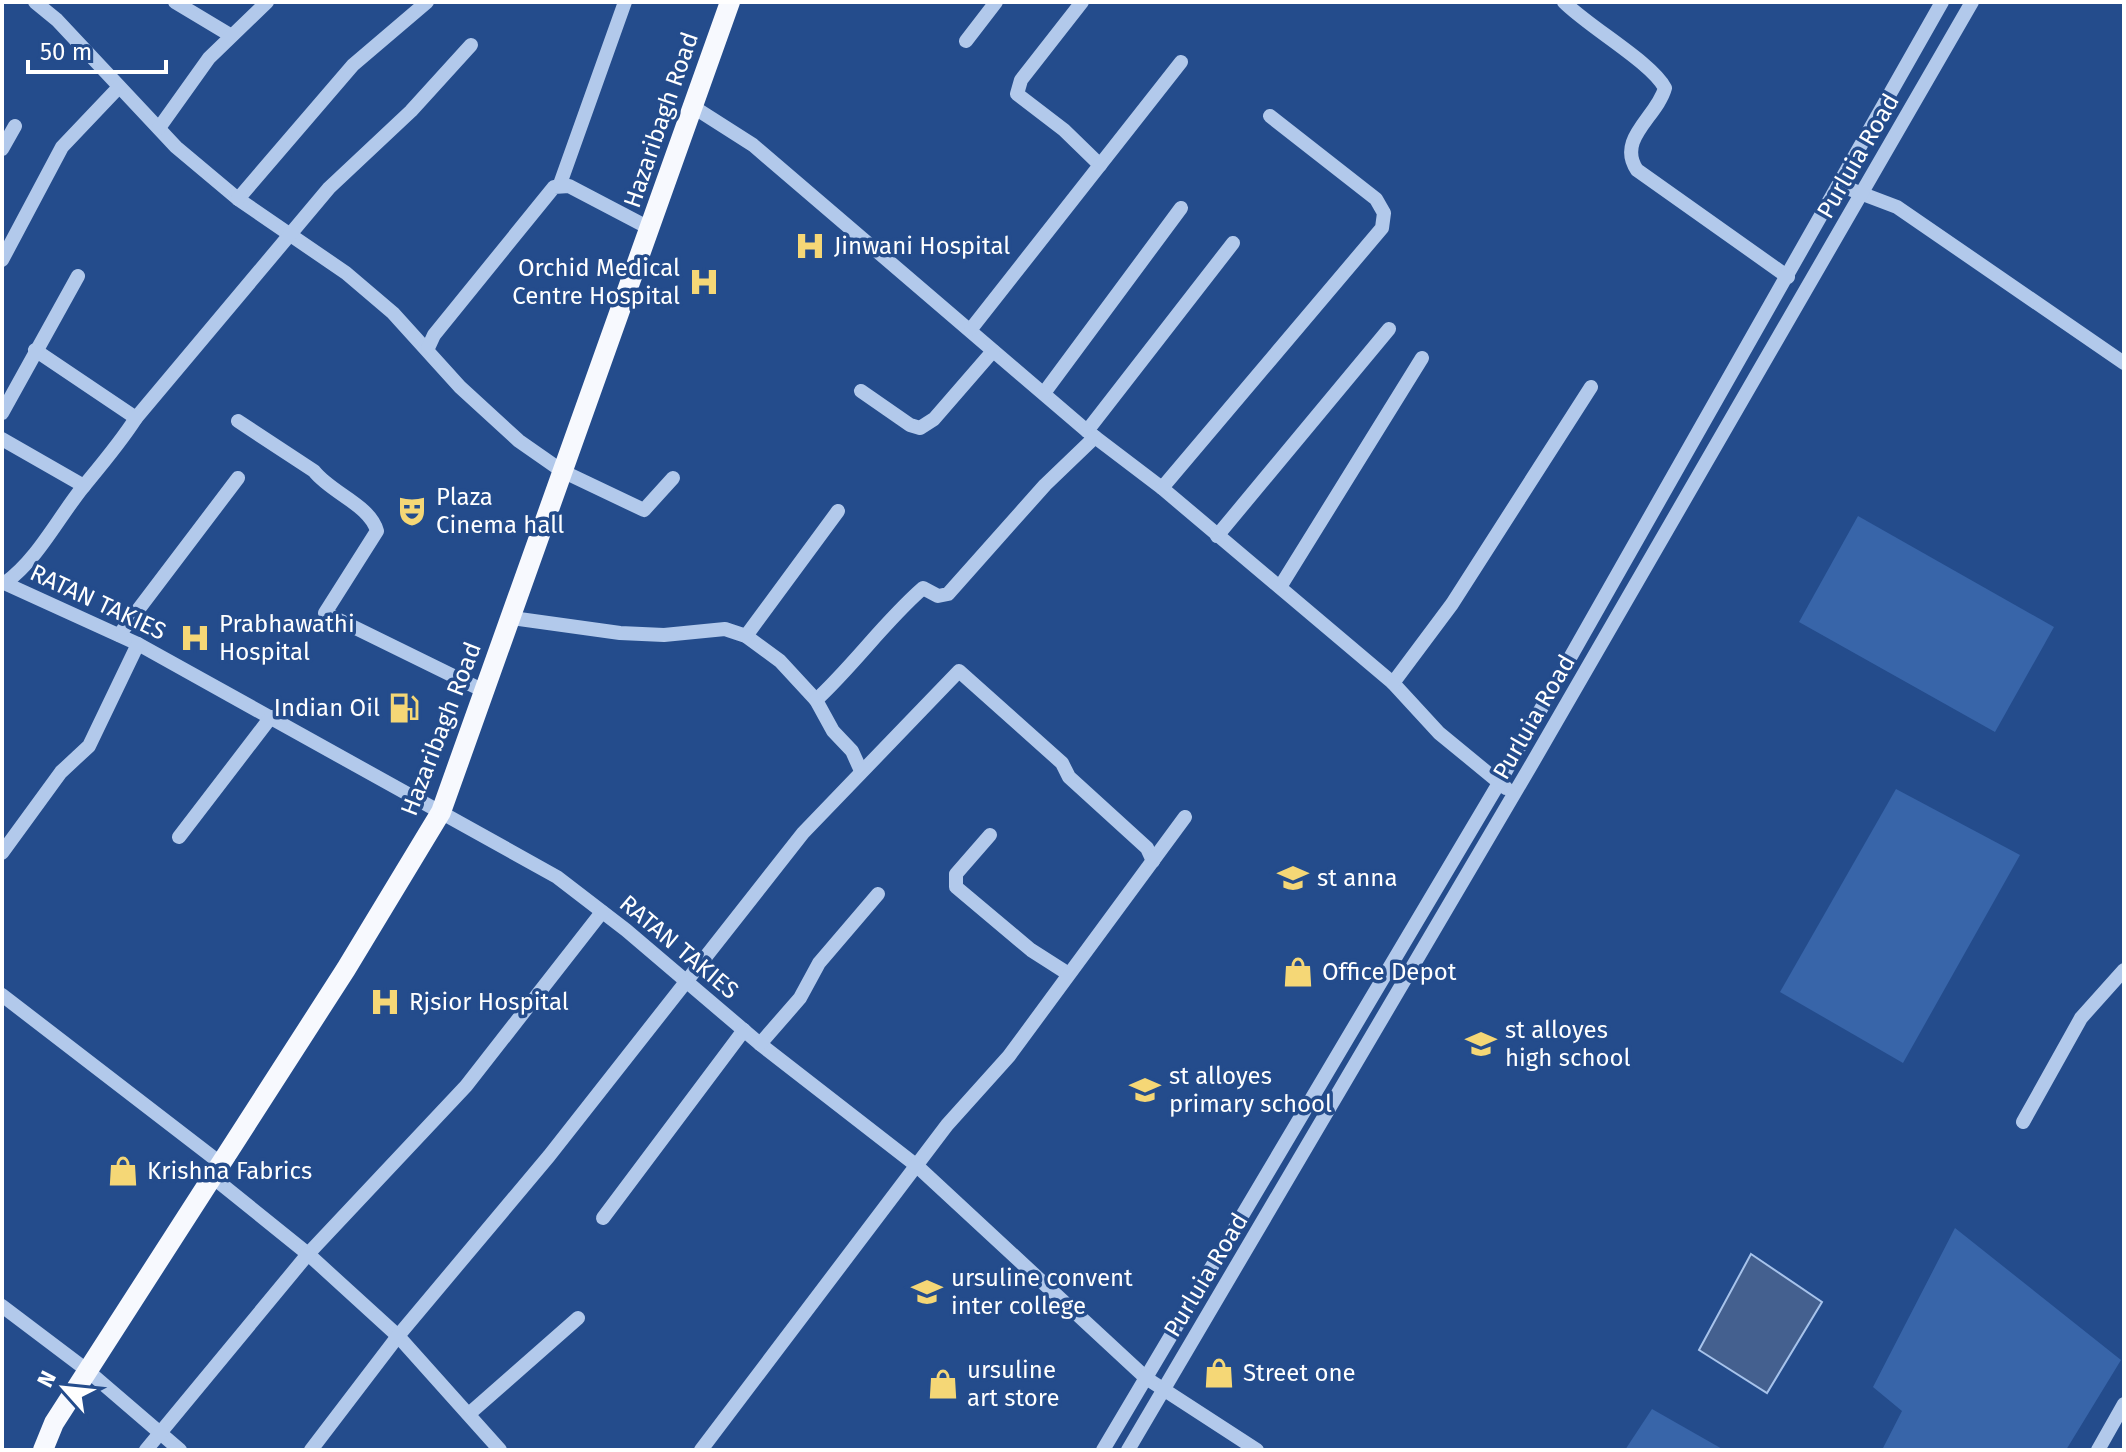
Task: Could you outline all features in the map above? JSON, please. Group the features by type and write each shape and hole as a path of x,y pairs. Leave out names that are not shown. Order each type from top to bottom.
{"main road":[{"name":"Hazaribagh Road","path":"43,1450 54,1423 214,1168 346,969 441,812 695,108 730,2"}],"street":[{"path":"35,2 57,20 159,128 238,199 346,273 428,348 460,387 519,441 562,471 644,510 673,478"},
{"path":"175,2 230,35"},
{"path":"159,128 230,35 267,2"},
{"path":"238,199 353,65 427,2"},
{"path":"428,348 434,335 520,228 554,187 560,184 625,2"},
{"path":"966,41 996,2"},
{"path":"1082,2 1021,80 1017,94 1064,130 1100,165"},
{"path":"1564,2 1614,45 1658,75 1665,88 1662,100 1630,143 1629,159 1637,170 1788,277"},
{"name":"Purluia Road","path":"1103,1450 1499,783 1942,2"},
{"name":"Purluia Road","path":"1128,1450 1514,794 1972,2"},
{"path":"4,582 22,571 84,486 117,449 136,418 288,233 329,188 411,111 471,45"},
{"path":"971,329 1181,62"},
{"path":"2,260 62,147 119,87"},
{"path":"695,108 753,145 1091,434 1162,488 1393,683 1439,733 1514,794"},
{"path":"1162,488 1382,228 1384,213 1376,199 1270,116"},
{"path":"2,149 15,126"},
{"path":"560,184 651,229"},
{"path":"1839,185 1897,207 2124,363"},
{"path":"1044,393 1181,208"},
{"path":"816,700 843,677 889,620 923,588 938,596 948,594 1091,434 1233,243"},
{"path":"2,413 78,276"},
{"path":"1217,536 1389,329"},
{"path":"35,350 136,418"},
{"path":"861,391 910,425 920,428 934,419 993,351"},
{"path":"1280,587 1422,358"},
{"path":"1393,683 1452,604 1591,387"},
{"path":"238,421 314,471 322,483 374,520 377,531 325,613 484,691"},
{"path":"2,439 84,486"},
{"path":"119,635 238,478"},
{"path":"746,636 838,511"},
{"name":"RATAN TAKIES","path":"4,582 138,644 557,877 687,980 760,1044 917,1166 1146,1378 1257,1450"},
{"path":"512,618 620,633 664,635 725,629 746,636 780,661 816,700 833,731 852,751 861,771"},
{"path":"2,853 61,772 89,746 138,644"},
{"path":"311,1450 398,1336 549,1156 803,833 959,671 1062,763 1069,777 1147,848 1153,861"},
{"path":"179,837 271,717"},
{"path":"701,1450 947,1125 1009,1056 1067,973 1185,817"},
{"path":"990,835 956,874 956,887 1031,950 1067,973"},
{"path":"760,1044 800,998 819,963 878,894"},
{"path":"146,1450 157,1432 308,1254 466,1086 602,912"},
{"path":"2023,1122 2081,1018 2124,970"},
{"path":"2,995 214,1168 398,1336 500,1450"},
{"path":"603,1218 744,1030"},
{"path":"2,1306 88,1371 180,1450"},
{"path":"470,1413 578,1318"},
{"path":"2098,1450 2124,1404"}],"shaded area":[{"path":"1858,516 2054,627 1995,732 1799,622"},
{"path":"1896,789 2020,855 1903,1063 1780,992"},
{"path":"1955,1228 2121,1360 2066,1450 1882,1450 1902,1411 1873,1387"},
{"path":"1751,1254 1822,1302 1767,1393 1699,1350"},
{"path":"1652,1409 1724,1450 1625,1450"}],"place":[{"name":"Jinwani Hospital","path":"810,246"},
{"name":"Orchid Medical Centre Hospital","path":"704,282"},
{"name":"Plaza Cinema hall","path":"412,511"},
{"name":"Prabhawathi Hospital","path":"195,638"},
{"name":"Indian Oil","path":"404,708"},
{"name":"st anna","path":"1293,878"},
{"name":"Office Depot","path":"1298,972"},
{"name":"Rjsior Hospital","path":"385,1002"},
{"name":"st alloyes high school","path":"1481,1044"},
{"name":"st alloyes primary school","path":"1145,1090"},
{"name":"Krishna Fabrics","path":"123,1171"},
{"name":"ursuline convent inter college","path":"927,1292"},
{"name":"Street one","path":"1219,1373"},
{"name":"ursuline art store","path":"943,1384"}]}
